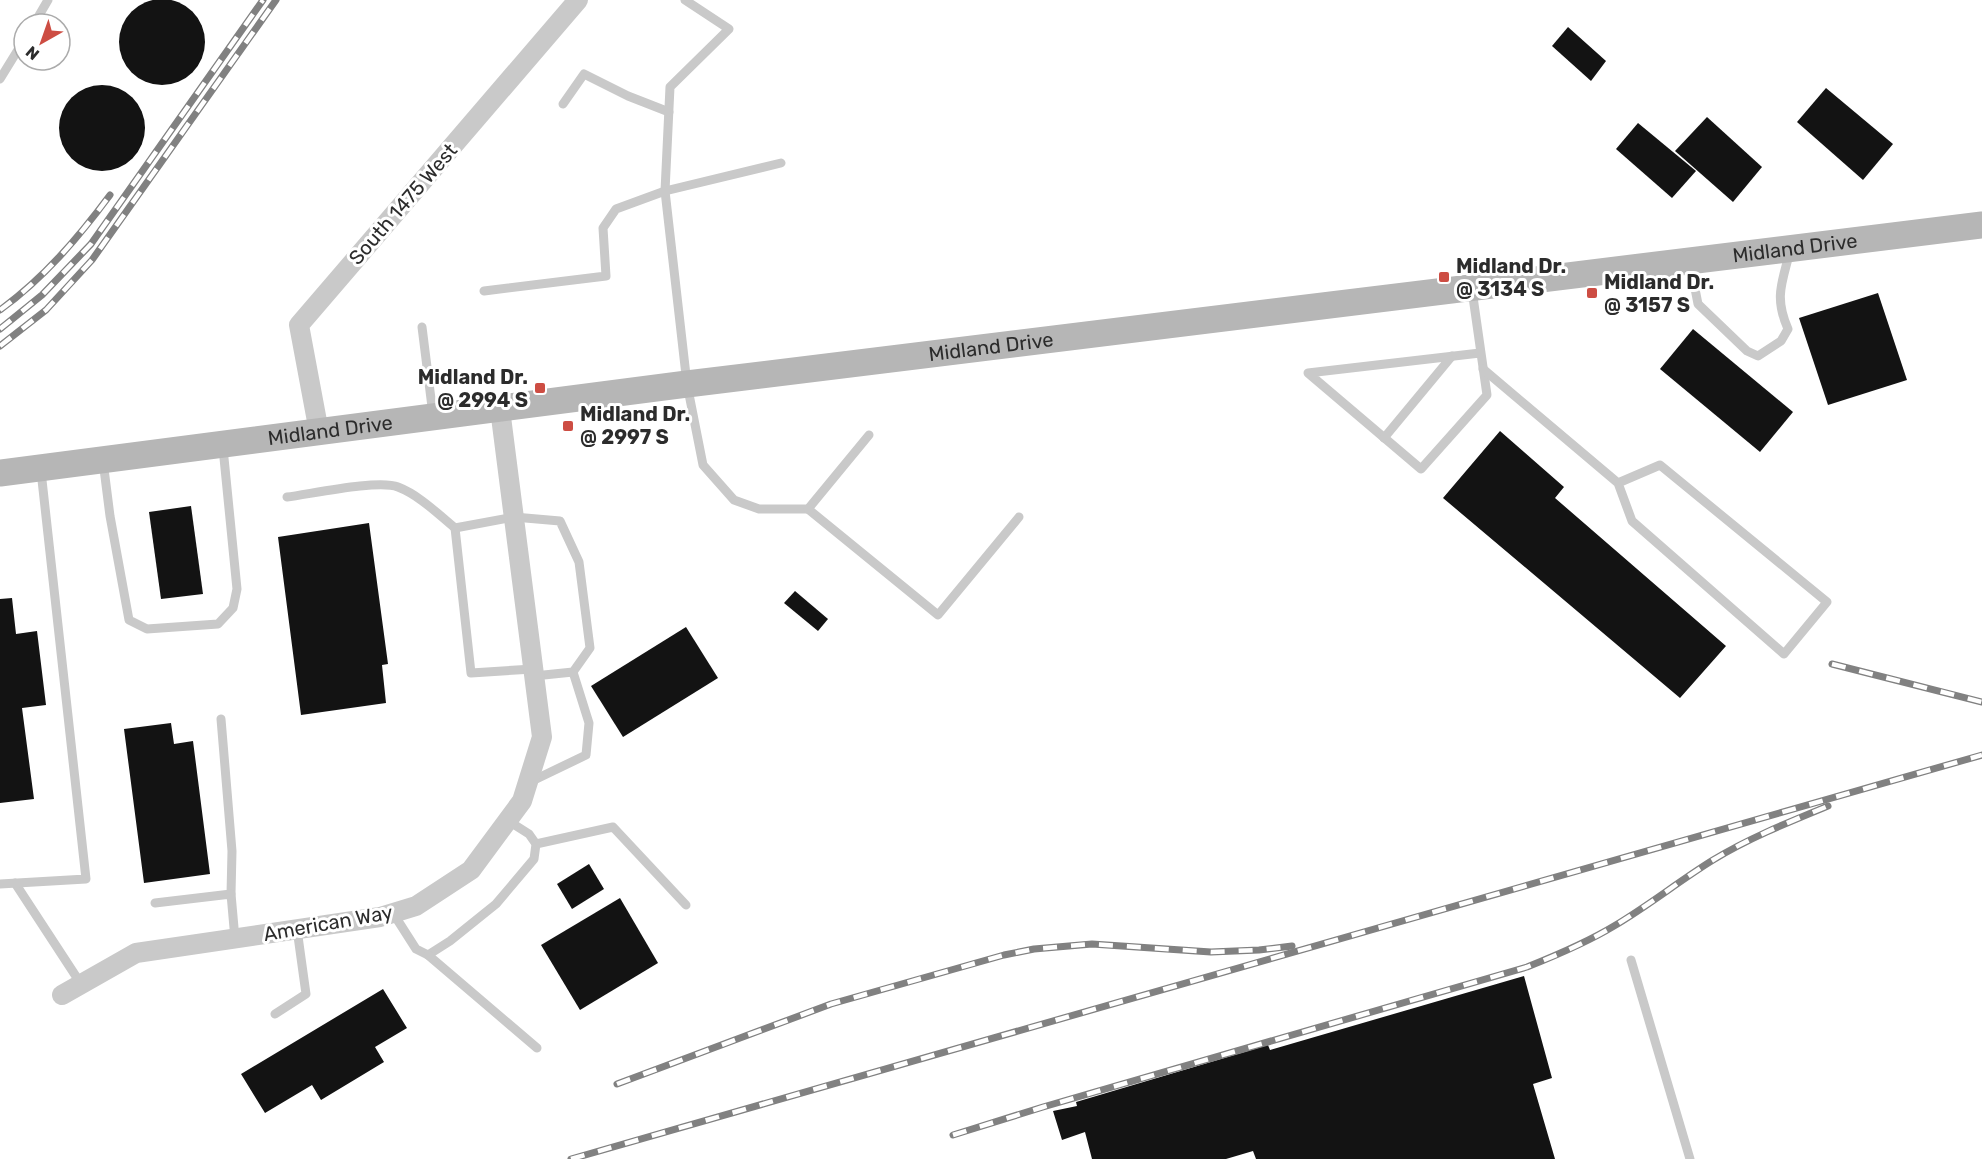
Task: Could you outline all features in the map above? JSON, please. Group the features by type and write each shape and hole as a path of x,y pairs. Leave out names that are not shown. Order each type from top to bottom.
{"street":[{"name":"South 1475 West","path":"319,432 299,325 578,0"},
{"name":"Midland Drive","path":"0,473 687,384 1982,225"},
{"name":"American Way","path":"62,995 136,953 380,917 416,906 471,870 522,801 542,736 500,409"}],"lane":[{"path":"685,0 729,29 670,87 665,191 687,384 703,465 734,500 759,509 808,509 938,615 1019,517"},
{"path":"0,79 12,60"},
{"path":"563,104 584,74 628,96 669,112"},
{"path":"484,291 606,276 603,228 616,209 665,191 781,163"},
{"path":"1689,261 1698,304 1747,351 1758,356 1780,341 1788,329 1779,292 1791,248"},
{"path":"1471,288 1486,396 1421,469 1308,373 1480,353"},
{"path":"422,327 433,417"},
{"path":"1384,438 1452,356"},
{"path":"1483,369 1618,483 1632,521 1784,654 1827,602 1660,465 1618,483"},
{"path":"808,509 869,435"},
{"path":"103,461 110,516 129,620 147,629 218,624 233,608 237,589 222,445"},
{"path":"0,884 86,879 41,469"},
{"path":"287,497 369,485 397,486 415,496 455,528 471,673 573,672"},
{"path":"455,528 514,517 560,521 579,562 590,648 573,672"},
{"path":"527,783 586,755 589,723 573,672"},
{"path":"221,719 232,851 231,894 235,939"},
{"path":"428,955 450,941 496,904 534,859 536,844 529,834 507,820"},
{"path":"536,844 613,827 686,905"},
{"path":"15,883 81,984"},
{"path":"155,903 231,894"},
{"path":"393,913 417,949 428,955 537,1048"},
{"path":"275,1014 306,994 297,929"},
{"path":"1631,960 1690,1159"}],"building":[{"path":"162,-1 186,6 198,18 205,42 198,66 186,78 162,85 138,78 126,66 119,42 126,18 138,6"},
{"path":"1568,27 1606,61 1591,81 1552,46"},
{"path":"102,85 126,92 138,104 145,128 138,152 126,164 102,171 78,164 66,152 59,128 66,104 78,92"},
{"path":"1826,88 1893,144 1863,180 1797,122"},
{"path":"1707,117 1762,167 1733,202 1675,151"},
{"path":"1638,123 1696,171 1672,198 1616,149"},
{"path":"1878,293 1907,380 1828,405 1799,318"},
{"path":"1693,329 1793,412 1760,452 1660,369"},
{"path":"1500,431 1564,487 1555,498 1726,646 1680,698 1443,498"},
{"path":"191,506 203,594 161,599 149,512"},
{"path":"369,523 388,664 382,665 386,703 301,715 278,537"},
{"path":"795,591 828,619 818,631 784,603"},
{"path":"12,598 16,634 37,631 46,705 22,708 34,799 0,803 0,599"},
{"path":"686,627 718,678 623,737 591,686"},
{"path":"171,723 174,744 193,741 210,874 144,883 124,729"},
{"path":"589,864 604,889 572,909 557,884"},
{"path":"620,898 658,963 580,1010 541,945"},
{"path":"1524,976 1552,1078 1533,1084 1555,1159 1256,1159 1253,1151 1226,1159 1092,1159 1085,1132 1062,1140 1053,1111 1077,1106 1076,1102 1268,1045 1270,1050"},
{"path":"383,989 407,1028 375,1047 384,1062 321,1100 312,1085 265,1113 241,1074"}],"railway":[{"path":"0,329 42,295 91,244 263,0"},
{"path":"0,346 46,310 92,260 276,0"},
{"path":"0,310 60,257 110,195"},
{"path":"1832,664 1982,702"},
{"path":"571,1159 1982,755"},
{"path":"953,1135 1527,967 1603,932 1700,868 1741,845 1828,806"},
{"path":"617,1084 831,1004 1004,955 1034,949 1092,944 1211,952 1292,946"}],"place":[{"name":"Midland Dr. @ 3134 S","path":"1444,277"},
{"name":"Midland Dr. @ 3157 S","path":"1592,293"},
{"name":"Midland Dr. @ 2994 S","path":"540,388"},
{"name":"Midland Dr. @ 2997 S","path":"568,426"}]}
